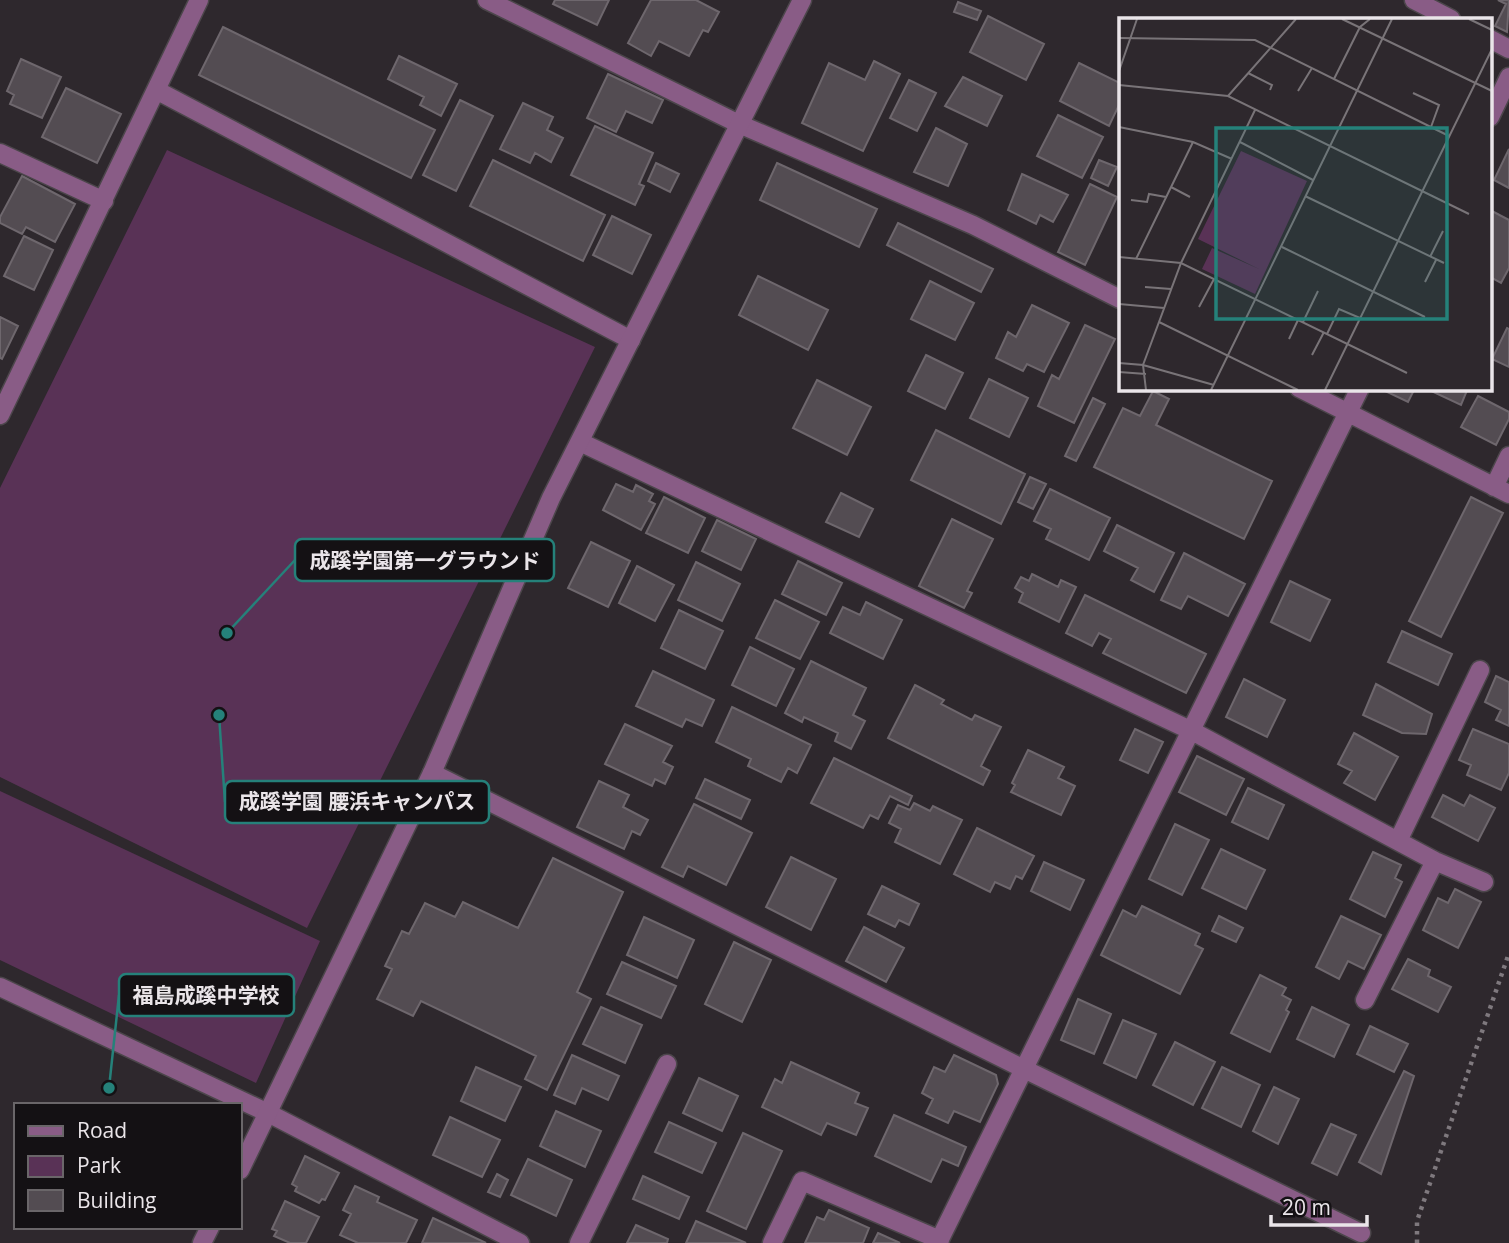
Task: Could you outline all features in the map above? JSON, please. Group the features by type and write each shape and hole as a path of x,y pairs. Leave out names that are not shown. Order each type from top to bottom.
{"street":[{"path":"0,415 199,0"},
{"path":"487,0 739,124 973,225 1119,298"},
{"path":"242,1166 432,773 551,498 802,0"},
{"path":"1413,0 1449,18"},
{"path":"1492,40 1509,49"},
{"path":"1492,113 1509,77"},
{"path":"156,90 631,340"},
{"path":"0,153 104,201"},
{"path":"1303,390 1502,490 1509,456"},
{"path":"772,1243 802,1181 939,1242 1359,390"},
{"path":"580,442 1192,731 1435,861 1484,882"},
{"path":"1398,841 1480,670"},
{"path":"432,773 1024,1069 1361,1233"},
{"path":"1365,1000 1435,861"},
{"path":"0,987 268,1113 520,1243"},
{"path":"579,1243 667,1064"}],"path":[{"path":"1417,1243 1417,1221 1509,953"}],"green space":[{"path":"167,150 595,347 307,928 0,777 0,488"},
{"path":"0,791 320,941 256,1083 0,960"}],"building":[{"path":"555,0 609,0 597,25 553,4"},
{"path":"651,0 696,0 719,12 708,32 703,30 689,56 659,41 651,56 628,43"},
{"path":"1498,0 1509,0 1507,32 1495,26 1506,4"},
{"path":"958,2 981,11 977,20 954,12"},
{"path":"988,16 1044,44 1026,80 970,52"},
{"path":"223,27 435,130 411,178 199,75"},
{"path":"399,56 457,84 441,116 420,105 424,97 388,79"},
{"path":"21,59 61,77 42,118 10,104 14,95 7,91"},
{"path":"874,61 900,74 863,151 802,123 829,63 865,80"},
{"path":"1079,63 1119,83 1119,105 1109,126 1060,101"},
{"path":"608,74 663,100 652,123 626,111 616,132 587,118"},
{"path":"963,77 1002,96 987,126 945,106"},
{"path":"909,80 936,93 917,131 890,118"},
{"path":"66,88 121,114 97,163 42,137"},
{"path":"460,100 493,116 456,191 423,175"},
{"path":"523,103 553,117 547,130 563,138 551,162 535,153 530,163 500,149"},
{"path":"1058,115 1103,137 1082,178 1037,156"},
{"path":"595,126 653,153 639,184 644,186 635,205 571,175"},
{"path":"936,128 967,144 948,186 914,172"},
{"path":"1509,149 1509,188 1494,180"},
{"path":"493,160 605,215 583,261 470,206"},
{"path":"1099,160 1117,167 1108,186 1091,178"},
{"path":"656,163 679,174 670,192 648,181"},
{"path":"777,163 877,209 859,247 760,200"},
{"path":"1022,174 1068,195 1053,222 1040,215 1036,224 1008,210"},
{"path":"22,176 75,204 55,242 26,227 22,234 0,223 0,217"},
{"path":"1090,184 1117,197 1085,265 1058,252"},
{"path":"1492,211 1509,220 1509,268 1501,283 1492,278"},
{"path":"612,216 651,235 632,274 593,255"},
{"path":"898,223 993,269 981,292 887,245"},
{"path":"24,236 53,250 34,290 4,276"},
{"path":"758,276 828,310 808,350 739,315"},
{"path":"930,281 974,303 955,340 911,319"},
{"path":"1032,305 1069,323 1044,372 1027,364 1023,371 996,358 1008,332 1016,337"},
{"path":"0,317 18,326 2,359 0,358"},
{"path":"1085,325 1115,339 1074,423 1038,406 1052,375 1059,379"},
{"path":"1507,328 1509,329 1509,367 1492,359"},
{"path":"926,355 963,373 945,409 908,391"},
{"path":"989,379 1028,398 1009,437 970,418"},
{"path":"817,380 871,407 847,455 793,428"},
{"path":"1383,390 1414,390 1408,402"},
{"path":"1429,390 1467,390 1461,405"},
{"path":"1153,391 1169,399 1156,425 1272,481 1244,539 1094,467 1123,408 1140,416"},
{"path":"1478,396 1509,412 1509,419 1496,445 1461,427"},
{"path":"1093,398 1105,404 1076,461 1065,456"},
{"path":"936,430 1025,474 1001,524 911,480"},
{"path":"1030,477 1046,484 1033,509 1018,502"},
{"path":"616,484 633,492 636,485 653,494 649,501 655,504 641,530 603,510"},
{"path":"1050,489 1110,518 1089,560 1046,539 1051,529 1034,521"},
{"path":"841,493 873,509 859,537 826,522"},
{"path":"664,497 705,518 688,553 646,533"},
{"path":"1471,497 1503,513 1441,637 1409,621"},
{"path":"952,519 993,539 967,591 972,593 964,608 919,586"},
{"path":"717,520 756,539 741,570 702,551"},
{"path":"1117,525 1174,553 1154,592 1131,580 1138,568 1104,551"},
{"path":"591,542 630,561 608,607 568,588"},
{"path":"1184,553 1245,584 1228,616 1188,596 1181,609 1161,600"},
{"path":"798,561 842,583 826,615 782,594"},
{"path":"696,562 740,584 722,621 678,600"},
{"path":"637,566 674,585 655,621 619,603"},
{"path":"1032,574 1058,587 1061,580 1076,587 1059,622 1019,602 1023,593 1015,588 1021,577 1029,581"},
{"path":"1290,581 1330,600 1310,641 1271,622"},
{"path":"1085,595 1206,654 1186,693 1103,653 1111,639 1099,633 1092,646 1066,633"},
{"path":"775,600 819,622 800,659 756,638"},
{"path":"866,602 902,620 883,659 830,633 843,607 860,615"},
{"path":"679,610 723,631 705,669 661,648"},
{"path":"1402,631 1452,654 1438,685 1388,662"},
{"path":"750,647 794,669 776,706 732,685"},
{"path":"811,661 866,688 853,715 865,721 851,749 835,741 838,733 804,717 802,722 785,713"},
{"path":"653,671 714,700 702,726 686,719 682,727 636,706"},
{"path":"1496,676 1509,682 1509,726 1496,720 1501,710 1485,702"},
{"path":"1244,679 1285,700 1267,737 1226,717"},
{"path":"1376,684 1432,714 1426,734 1402,733 1363,715"},
{"path":"915,685 944,700 941,704 972,720 975,715 1001,727 981,766 990,771 983,785 888,738"},
{"path":"732,707 811,745 797,773 788,768 781,782 748,766 751,759 716,742"},
{"path":"625,724 672,746 663,762 673,767 665,784 655,779 652,786 605,764"},
{"path":"1135,729 1163,742 1148,773 1120,760"},
{"path":"1473,729 1509,744 1509,773 1501,790 1467,775 1471,765 1459,760"},
{"path":"1354,733 1398,757 1375,800 1344,783 1352,771 1338,764"},
{"path":"1028,750 1064,767 1058,778 1075,786 1061,815 1011,792 1015,785 1012,783"},
{"path":"1197,756 1244,779 1226,815 1179,792"},
{"path":"834,758 912,796 908,805 890,796 878,819 870,815 863,828 811,803"},
{"path":"705,779 750,800 741,819 696,798"},
{"path":"599,781 629,795 623,807 648,820 640,835 632,831 624,849 577,827"},
{"path":"1248,788 1284,805 1268,839 1232,822"},
{"path":"1443,795 1464,806 1470,795 1495,808 1478,841 1432,817"},
{"path":"914,803 930,811 933,806 962,820 940,864 895,842 901,829 889,823 898,805 910,810"},
{"path":"694,804 752,833 726,885 688,866 683,877 662,867"},
{"path":"1175,824 1209,840 1182,895 1149,879"},
{"path":"977,828 1034,856 1022,879 1016,876 1010,889 995,882 990,892 954,874"},
{"path":"1221,849 1265,870 1246,909 1202,888"},
{"path":"1373,852 1401,865 1395,878 1402,882 1385,917 1350,899"},
{"path":"791,857 836,879 811,930 766,907"},
{"path":"553,858 623,892 577,992 591,999 547,1090 525,1079 536,1056 421,1001 413,1016 377,999 392,969 385,966 402,931 409,934 425,903 455,917 463,902 518,928"},
{"path":"1044,862 1084,880 1070,910 1031,891"},
{"path":"882,886 919,904 909,925 899,920 895,927 868,914"},
{"path":"1455,889 1481,902 1458,948 1423,930 1438,898 1448,903"},
{"path":"1142,906 1200,934 1195,945 1203,949 1180,994 1101,955 1123,910 1136,917"},
{"path":"1219,916 1243,928 1236,942 1212,931"},
{"path":"1341,916 1381,935 1364,969 1348,961 1339,979 1316,967"},
{"path":"644,917 694,940 677,978 627,955"},
{"path":"864,927 904,948 886,982 846,961"},
{"path":"734,942 771,960 742,1022 705,1004"},
{"path":"1408,959 1430,970 1428,976 1451,987 1438,1012 1392,989"},
{"path":"622,962 676,986 661,1018 607,994"},
{"path":"1260,975 1286,988 1282,995 1291,1000 1286,1010 1289,1012 1270,1052 1231,1033"},
{"path":"1078,999 1111,1014 1094,1054 1061,1040"},
{"path":"601,1007 642,1025 625,1063 583,1044"},
{"path":"1312,1007 1349,1025 1334,1057 1297,1039"},
{"path":"1123,1020 1156,1034 1136,1078 1104,1063"},
{"path":"1370,1026 1408,1044 1394,1072 1357,1054"},
{"path":"1175,1042 1215,1062 1193,1105 1153,1085"},
{"path":"572,1055 619,1076 608,1100 582,1088 575,1104 554,1095"},
{"path":"954,1055 996,1075 998,1084 980,1122 954,1111 948,1123 926,1113 933,1099 922,1093 934,1067 945,1072"},
{"path":"791,1062 859,1093 855,1103 868,1108 856,1135 827,1123 821,1135 762,1107 775,1079 782,1083"},
{"path":"476,1067 521,1087 505,1121 461,1101"},
{"path":"1222,1067 1260,1085 1241,1127 1202,1108"},
{"path":"1404,1071 1414,1076 1381,1174 1359,1162"},
{"path":"699,1078 738,1096 722,1131 683,1113"},
{"path":"1274,1087 1299,1099 1278,1144 1253,1131"},
{"path":"556,1111 601,1131 585,1167 540,1146"},
{"path":"894,1115 966,1147 958,1166 942,1159 931,1182 875,1156"},
{"path":"450,1117 500,1140 482,1177 433,1155"},
{"path":"669,1122 716,1143 702,1173 655,1152"},
{"path":"1331,1124 1356,1135 1337,1175 1312,1163"},
{"path":"743,1133 782,1151 746,1229 707,1211"},
{"path":"305,1156 339,1173 325,1200 322,1199 319,1203 295,1191 297,1187 292,1184"},
{"path":"528,1159 572,1180 556,1216 511,1195"},
{"path":"497,1174 508,1180 500,1197 488,1192"},
{"path":"643,1176 689,1197 679,1219 633,1199"},
{"path":"355,1186 379,1197 377,1202 417,1220 406,1243 358,1243 340,1235 351,1214 343,1210"},
{"path":"285,1201 319,1217 306,1243 290,1243 274,1236 277,1231 272,1229"},
{"path":"829,1210 869,1228 863,1243 805,1243 817,1217 824,1220"},
{"path":"433,1218 486,1243 422,1243"},
{"path":"696,1221 746,1243 686,1243"},
{"path":"636,1225 668,1239 667,1243 627,1243"},
{"path":"878,1233 900,1243 873,1243"}],"place":[{"name":"成蹊学園第一グラウンド","path":"227,633"},
{"name":"成蹊学園 腰浜キャンパス","path":"219,715"},
{"name":"福島成蹊中学校","path":"109,1088"}]}
